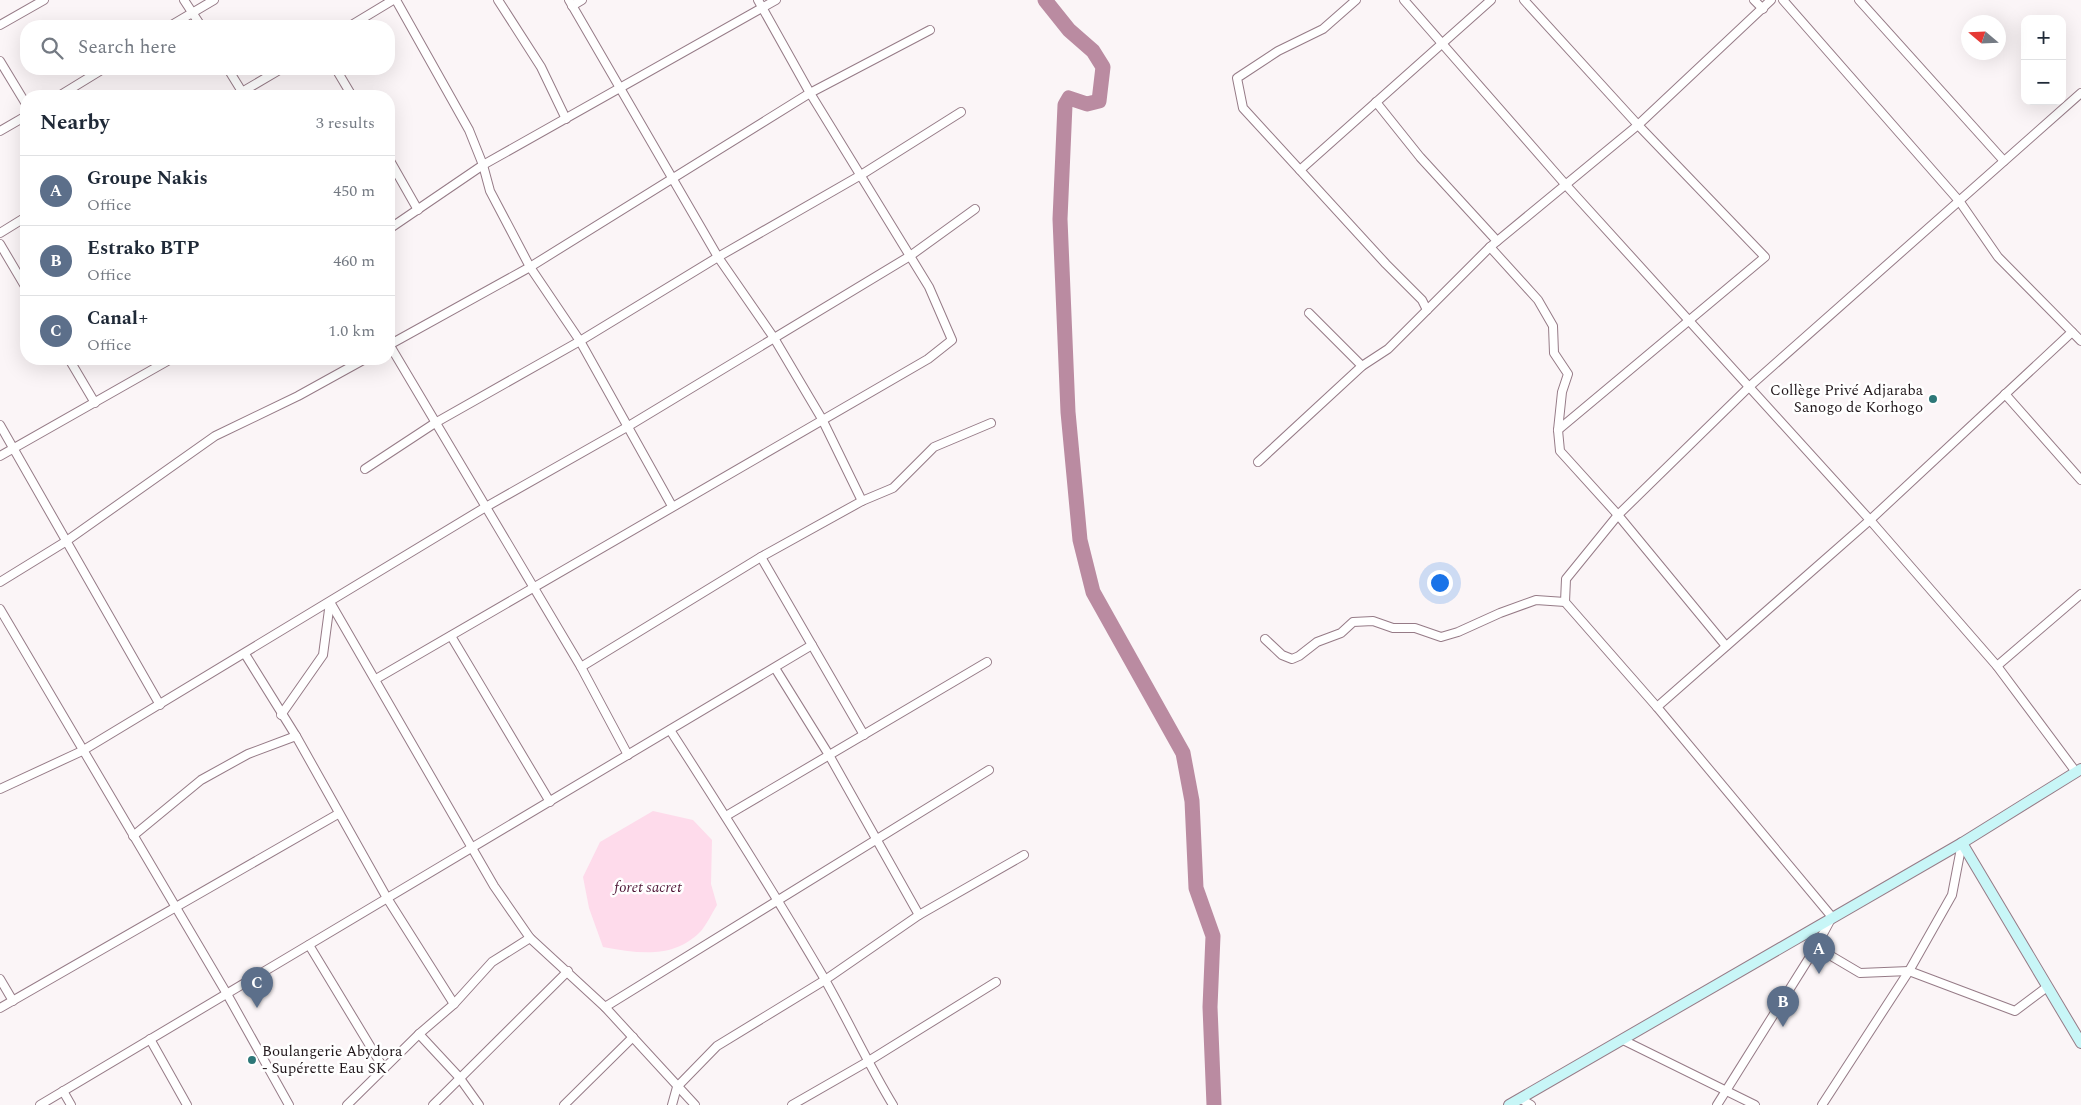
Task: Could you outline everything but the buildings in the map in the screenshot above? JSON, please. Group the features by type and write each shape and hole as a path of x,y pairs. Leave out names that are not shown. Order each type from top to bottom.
{"main road":[{"path":"1509,1105 1962,843 2079,771"},
{"path":"1962,843 2081,1043"}],"street":[{"path":"0,25 44,0"},
{"path":"184,0 197,20"},
{"path":"179,20 214,0"},
{"path":"360,20 394,0 469,130 483,165 490,190 530,267 580,341 672,506"},
{"path":"498,0 540,67 566,119"},
{"path":"582,0 571,3 718,257 774,338 822,419 862,501"},
{"path":"376,679 928,359 952,340 929,287 810,93 758,0"},
{"path":"395,225 483,165 776,0"},
{"path":"1356,0 1323,29 1278,51 1237,78 1243,108 1386,264 1422,300 1427,310"},
{"path":"1404,0 1565,184 1870,520 1997,666 2079,771"},
{"path":"1300,170 1491,0"},
{"path":"1524,0 1638,125 1765,257 1690,322 1558,430"},
{"path":"1754,0 1763,9"},
{"path":"1258,462 1362,366 1388,349 1490,247 1638,125 1771,0"},
{"path":"1783,0 1960,202 1998,257 2081,341"},
{"path":"1859,0 2004,161"},
{"path":"395,342 530,267 810,93 930,30"},
{"path":"0,61 20,94"},
{"path":"69,90 93,75"},
{"path":"232,75 241,90"},
{"path":"250,90 272,75"},
{"path":"340,75 348,90"},
{"path":"1717,1105 1816,947 1832,917 1657,706 1565,602 1566,579 1618,515 1750,386 2081,93"},
{"path":"1376,102 1420,157 1497,241"},
{"path":"365,469 435,423 580,341 718,257 861,174 960,112"},
{"path":"0,131 20,119"},
{"path":"395,170 418,210"},
{"path":"0,789 82,751 160,705 484,508 627,427 910,256 975,209"},
{"path":"0,233 20,221"},
{"path":"0,244 20,278"},
{"path":"1490,247 1538,300 1553,326 1554,353 1568,374 1562,392 1558,430 1560,451 1618,515 1726,646"},
{"path":"1309,313 1362,366"},
{"path":"1657,706 1870,520 2072,332"},
{"path":"395,355 484,508 581,667 628,755"},
{"path":"72,365 95,403"},
{"path":"0,456 161,365"},
{"path":"0,582 65,542 215,436 298,396 354,365"},
{"path":"2005,394 2081,480"},
{"path":"581,667 761,557 862,501 893,488 934,447 991,423"},
{"path":"0,425 65,542 160,705"},
{"path":"761,557 864,735"},
{"path":"1997,666 2081,594"},
{"path":"1265,638 1282,655 1292,658 1299,656 1317,642 1341,633 1353,622 1372,621 1394,628 1415,628 1441,637 1458,632 1500,613 1536,600 1565,602"},
{"path":"330,602 342,626 376,679 494,886 530,938 605,1007 695,1105"},
{"path":"281,715 323,655 330,602"},
{"path":"0,609 227,994 289,1105"},
{"path":"451,636 550,802"},
{"path":"40,1105 812,646"},
{"path":"245,654 281,715 296,736 338,814 387,898 454,1004"},
{"path":"726,816 987,662"},
{"path":"775,668 830,755 919,915"},
{"path":"670,730 726,816 825,980 867,1062 893,1105"},
{"path":"133,836 201,780 248,754 296,736"},
{"path":"605,1007 989,770"},
{"path":"0,1008 338,814"},
{"path":"1822,1105 1910,971 1952,895 1962,843"},
{"path":"672,1105 677,1087 717,1046 825,980 919,915 1024,855"},
{"path":"347,1105 419,1034 454,1004 492,962 530,938"},
{"path":"309,944 384,1069"},
{"path":"1816,947 1860,973 1910,971 2015,1010 2047,986"},
{"path":"432,1105 568,971"},
{"path":"0,979 13,1001"},
{"path":"792,1105 867,1062 996,982"},
{"path":"419,1034 459,1077 480,1105"},
{"path":"564,1105 633,1037"},
{"path":"150,1039 187,1105"},
{"path":"1623,1040 1755,1105"},
{"path":"63,1091 72,1105"},
{"path":"1521,1099 1531,1105"}],"green space":[{"name":"foret sacret","path":"653,811 693,820 712,840 711,884 717,905 701,931 679,947 655,952 642,952 603,947 589,908 583,877 600,842"}],"waterway":[{"path":"1045,0 1069,30 1093,51 1103,67 1099,101 1087,104 1069,98 1065,105 1060,219 1068,412 1080,540 1093,592 1183,753 1192,801 1196,888 1213,936 1210,1007 1214,1105"}],"place":[{"name":"Collège Privé Adjaraba Sanogo de Korhogo","path":"1933,399"},
{"name":"Groupe Nakis","path":"1819,974"},
{"name":"Canal+","path":"257,1008"},
{"name":"Estrako BTP","path":"1783,1027"},
{"name":"Boulangerie Abydora - Supérette Eau SK","path":"252,1060"}]}
